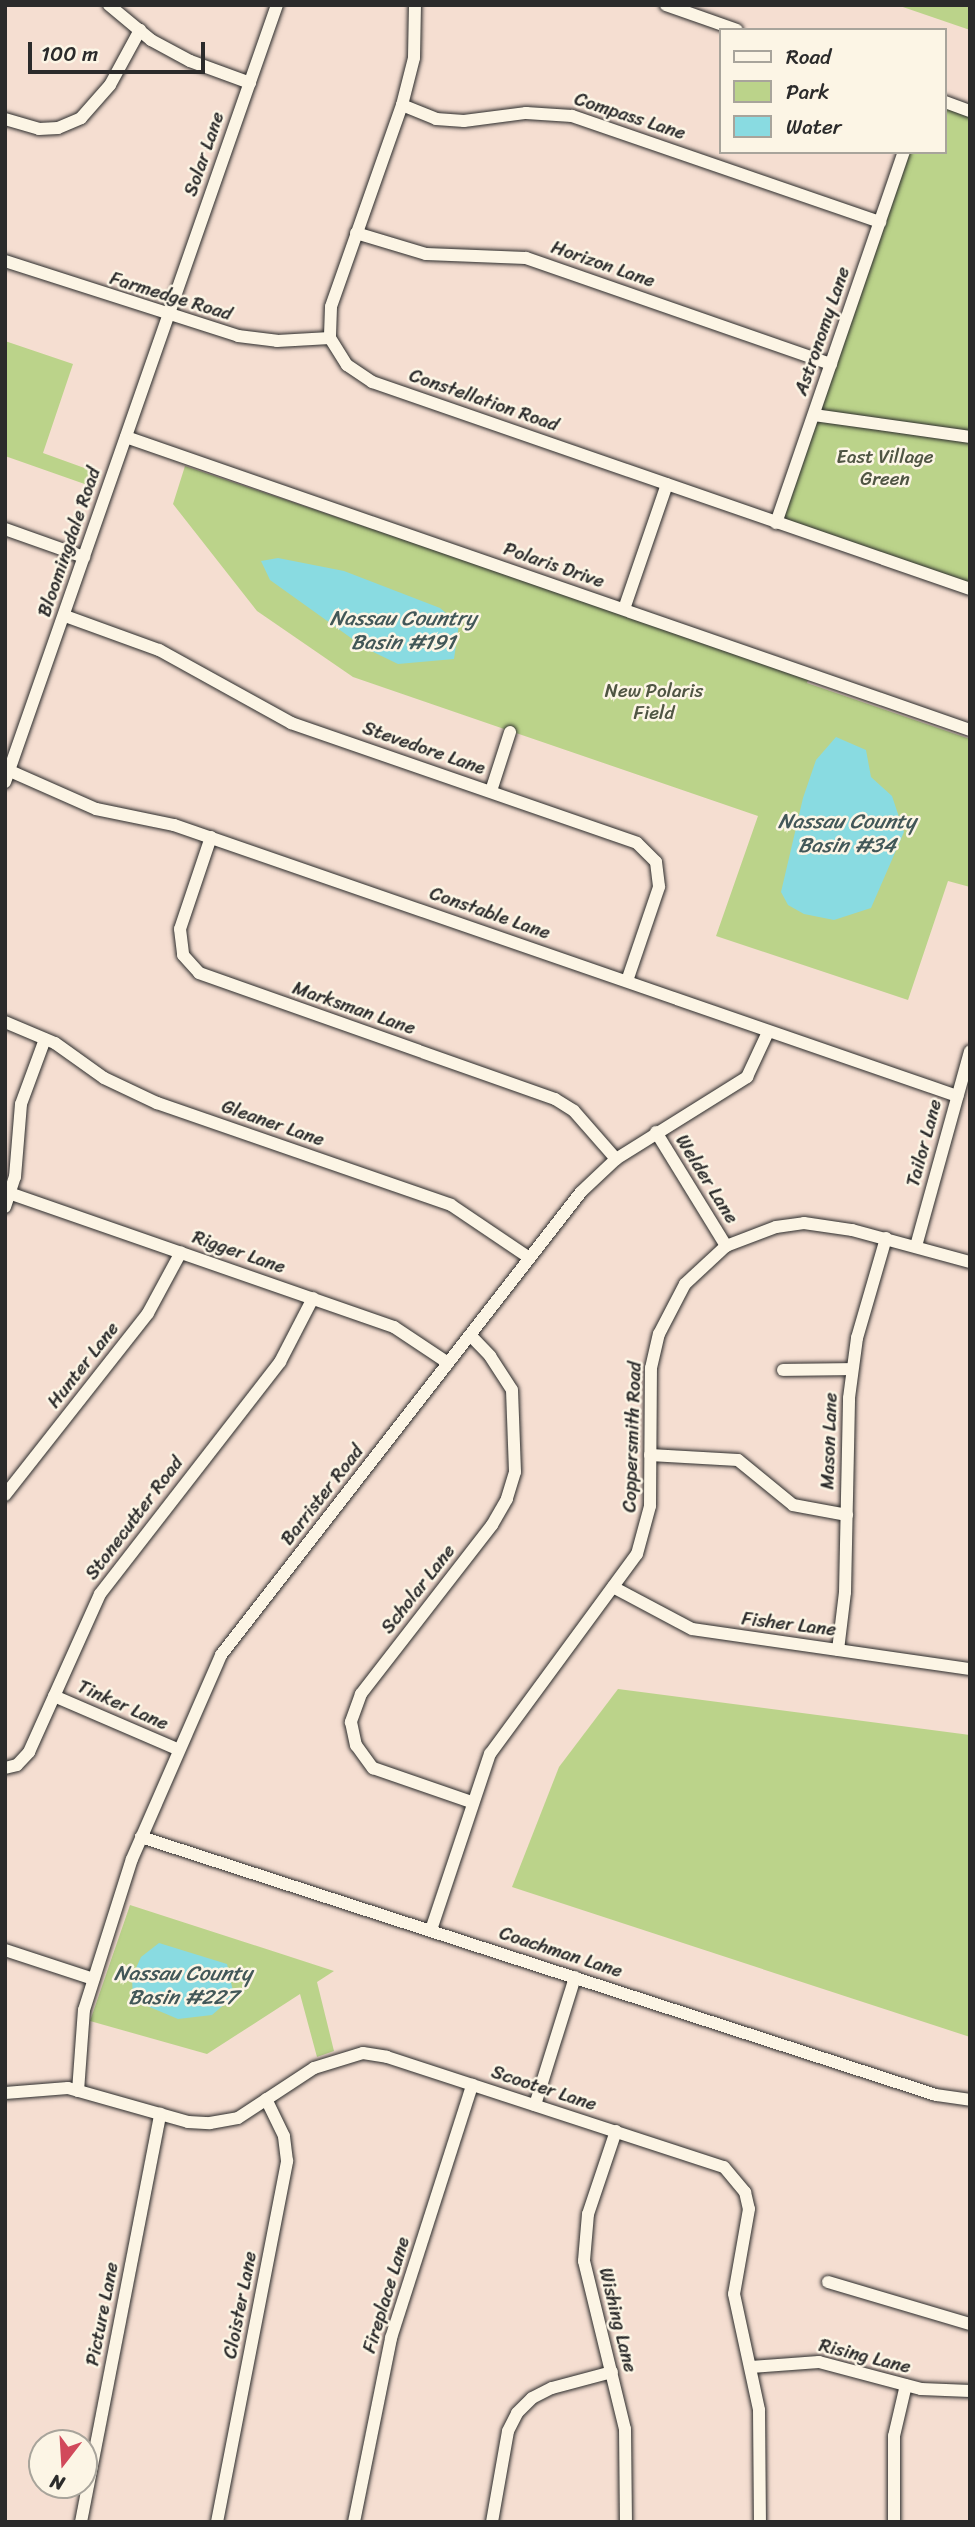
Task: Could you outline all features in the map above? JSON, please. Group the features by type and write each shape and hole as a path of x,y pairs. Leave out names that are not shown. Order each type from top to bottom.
{"street":[{"path":"109,5 140,30 190,61 250,83"},
{"name":"Solar Lane","path":"169,315 277,5"},
{"path":"330,338 331,307 402,105 414,58 415,5"},
{"path":"666,5 731,28"},
{"path":"5,119 39,129 58,128 81,117 110,85 140,30"},
{"path":"947,103 970,111"},
{"name":"Compass Lane","path":"402,105 436,119 464,121 526,113 572,116 880,222"},
{"name":"Astronomy Lane","path":"776,523 903,154"},
{"name":"Horizon Lane","path":"356,233 426,254 526,258 831,364"},
{"name":"Farmedge Road","path":"5,261 169,315 256,339 330,338"},
{"name":"Bloomingdale Road","path":"7,777 169,315"},
{"name":"Constellation Road","path":"330,338 347,365 372,382 970,589"},
{"path":"814,415 970,437"},
{"name":"Polaris Drive","path":"126,437 970,730"},
{"path":"624,609 667,484"},
{"path":"5,529 84,557"},
{"name":"Stevedore Lane","path":"65,616 159,650 291,723 637,843 656,862 659,887 627,981"},
{"path":"491,791 510,732"},
{"name":"Constable Lane","path":"7,777 96,809 211,837 957,1096"},
{"name":"Marksman Lane","path":"211,837 180,929 183,954 199,974 555,1099 574,1111 615,1159"},
{"name":"Gleaner Lane","path":"5,1022 45,1039 104,1078 157,1103 451,1205 528,1257"},
{"name":"Barrister Road","path":"78,2091 80,2036 93,1979 141,1837 177,1749 221,1656 581,1192 615,1159 747,1077 768,1032"},
{"path":"5,1207 18,1156 21,1104 45,1039"},
{"name":"Tailor Lane","path":"916,1246 970,1051"},
{"name":"Welder Lane","path":"656,1132 726,1246"},
{"name":"Rigger Lane","path":"9,1192 394,1327 448,1363"},
{"name":"Coppersmith Road","path":"431,1930 471,1802 504,1729 637,1554 647,1525 651,1368 659,1334 685,1284 726,1246 776,1227 804,1223 886,1238 970,1262"},
{"name":"Mason Lane","path":"838,1650 845,1592 852,1369 886,1238"},
{"name":"Hunter Lane","path":"5,1495 148,1313 181,1252"},
{"name":"Stonecutter Road","path":"5,1768 17,1765 29,1752 100,1594 280,1362 313,1298"},
{"name":"Scholar Lane","path":"471,1336 490,1356 512,1390 515,1472 507,1499 492,1525 361,1693 351,1722 356,1745 373,1768 471,1802"},
{"path":"783,1370 852,1369"},
{"path":"650,1455 738,1460 793,1505 847,1515"},
{"name":"Fisher Lane","path":"612,1587 692,1629 970,1669"},
{"name":"Tinker Lane","path":"54,1696 177,1749"},
{"name":"Coachman Lane","path":"141,1837 936,2095 970,2100"},
{"path":"5,1950 93,1979"},
{"path":"535,2105 575,1977"},
{"name":"Scooter Lane","path":"5,2093 61,2088 160,2114 210,2123 238,2118 314,2067 363,2053 472,2085 724,2167 745,2192 749,2222 736,2263 734,2294 759,2410 760,2522"},
{"name":"Fireplace Lane","path":"354,2522 391,2338 472,2085"},
{"name":"Cloister Lane","path":"216,2522 287,2161 284,2136 266,2099"},
{"name":"Picture Lane","path":"81,2522 160,2114"},
{"name":"Wishing Lane","path":"615,2131 583,2239 586,2277 625,2429 626,2522"},
{"path":"828,2282 970,2324"},
{"name":"Rising Lane","path":"751,2367 819,2362 906,2385 970,2391"},
{"path":"492,2522 508,2431 517,2413 532,2398 552,2388 612,2372"},
{"path":"894,2522 894,2437 906,2385"}],"green space":[{"path":"897,5 970,5 970,30"},
{"name":"East Village Green","path":"947,104 970,111 970,588 776,521 903,154 947,154"},
{"path":"5,341 73,364 43,453 101,474 96,488 5,456"},
{"name":"New Polaris Field","path":"185,466 809,676 807,683 970,739 970,887 948,881 908,1000 716,936 758,816 353,677 257,611 173,504"},
{"path":"618,1689 970,1735 970,2037 512,1887 559,1767"},
{"name":"Nassau County Basin #227","path":"130,1905 334,1971 317,1982 334,2051 317,2057 300,1994 207,2054 90,2021"}],"water":[{"name":"Nassau Country Basin #191","path":"278,558 344,571 440,608 459,624 454,659 398,664 365,648 270,580 261,561"},
{"name":"Nassau County Basin #34","path":"836,737 866,750 871,777 892,796 904,832 871,908 834,920 804,914 788,905 781,892 803,798 816,760"},
{"name":"Nassau County Basin #227","path":"159,1943 227,1964 234,1996 212,2015 178,2019 133,2000 132,1977 141,1957"}]}
